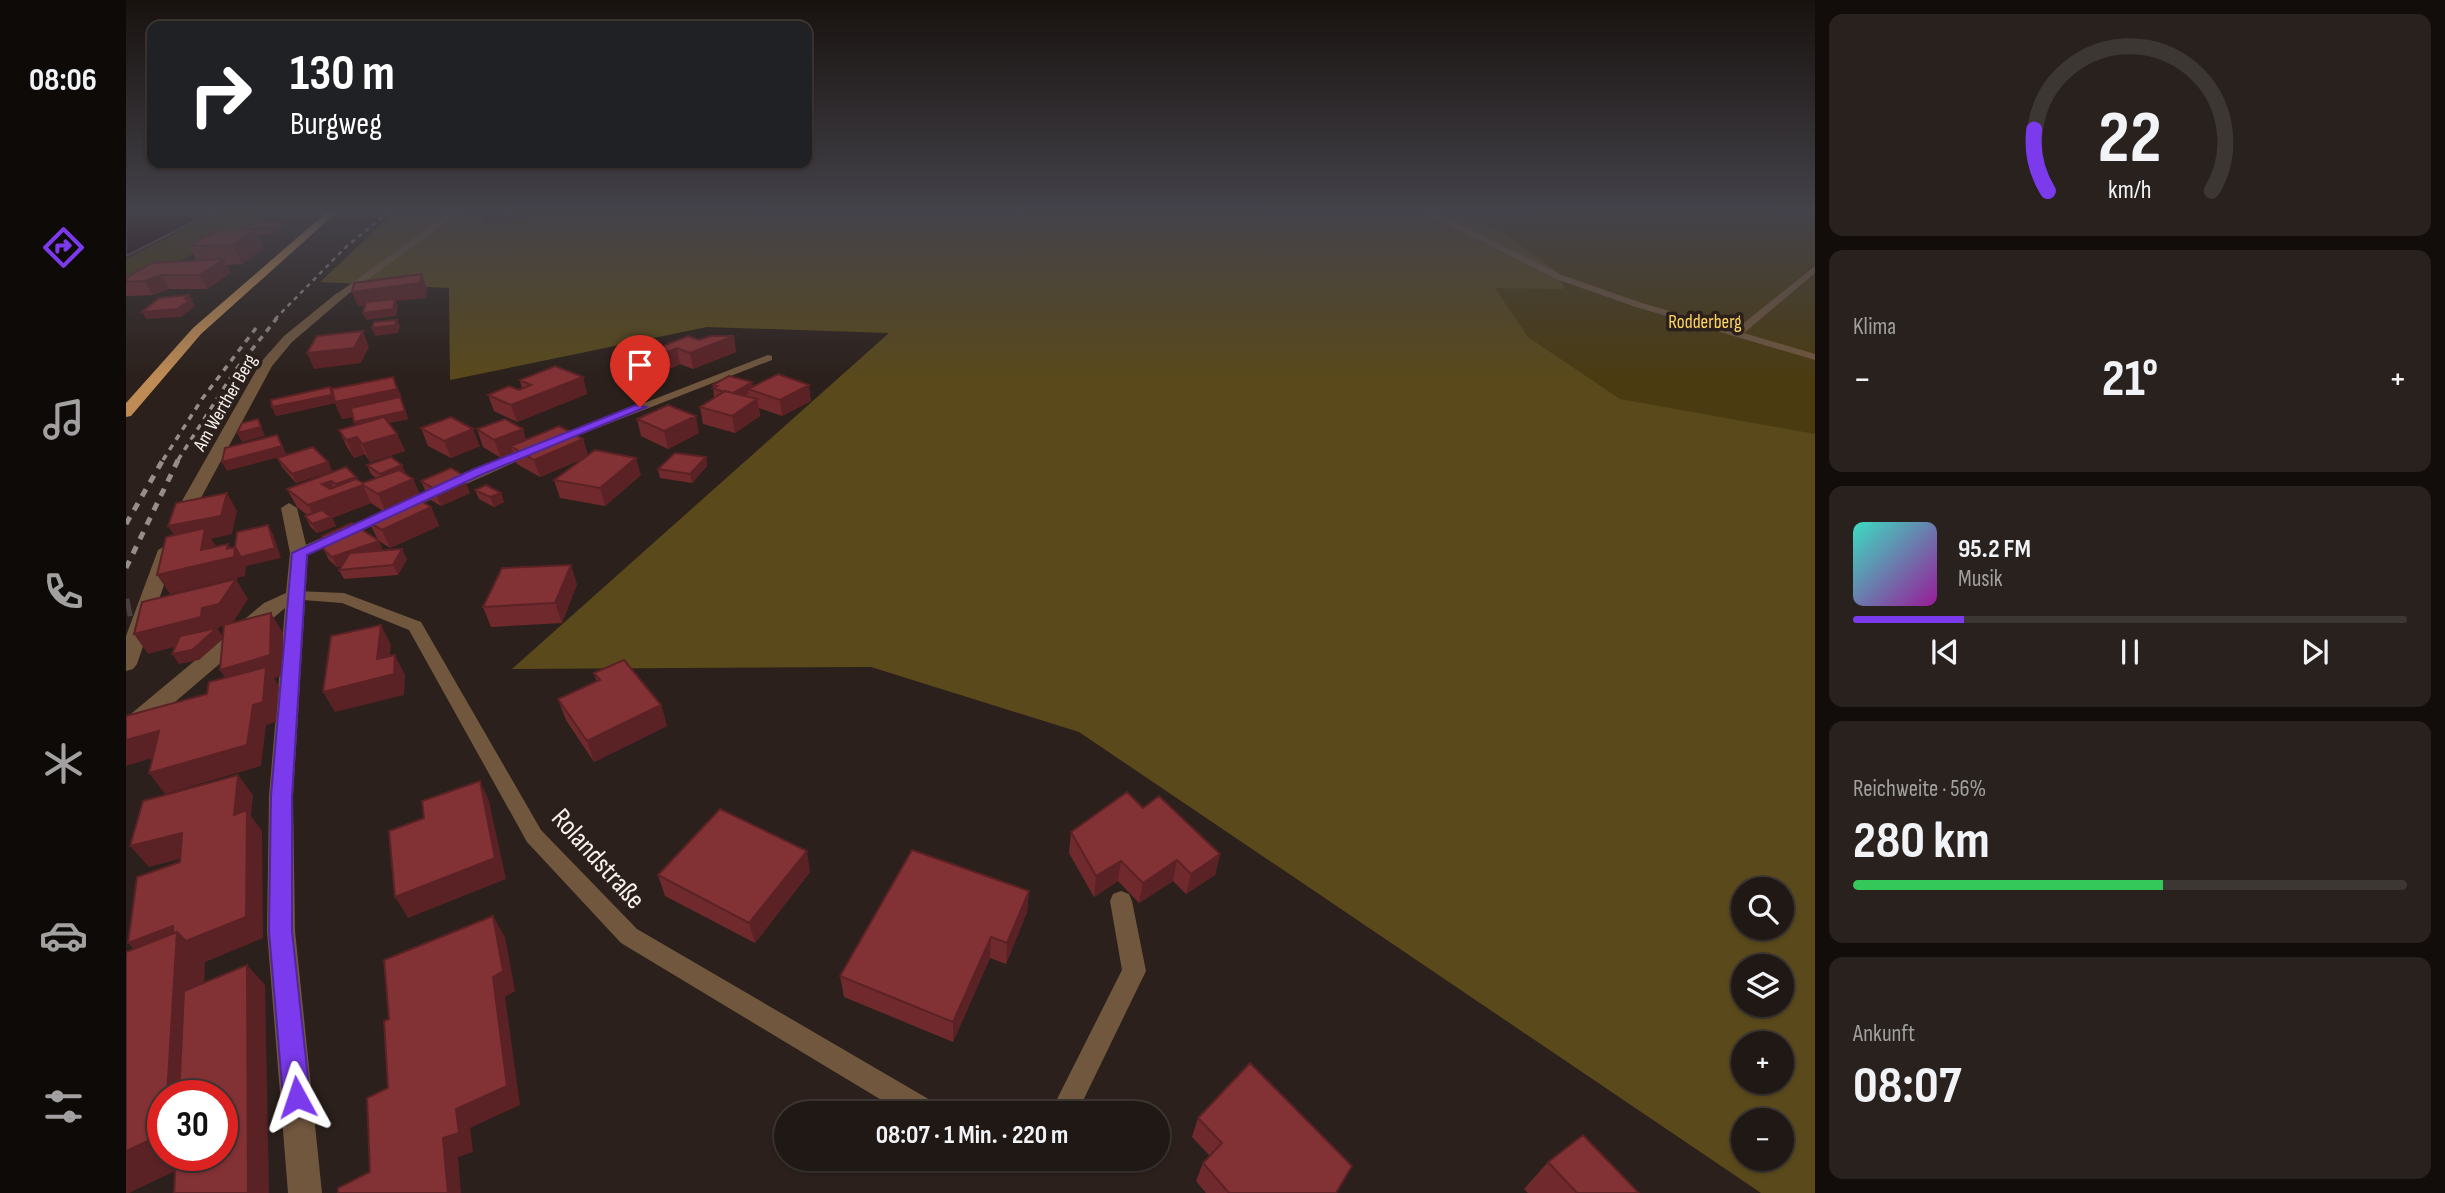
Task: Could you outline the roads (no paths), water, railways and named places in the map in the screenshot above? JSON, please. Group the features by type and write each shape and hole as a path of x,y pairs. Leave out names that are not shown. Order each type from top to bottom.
{"main road":[{"path":"126,413 190,340 270,267"}],"street":[{"name":"Am Werther Berg","path":"126,664 139,605 180,519 266,365 288,339 341,295"},
{"path":"289,508 299,560 281,796 281,931 304,1193"},
{"path":"126,731 271,607 296,596"}],"lane":[{"name":"Am Werther Berg","path":"341,295 380,267"},
{"path":"1538,267 1559,277 1815,358"},
{"path":"1737,334 1815,269"},
{"path":"299,560 478,471 768,358"},
{"name":"Rolandstraße","path":"296,596 344,598 415,626 534,836 629,936 908,1101"},
{"path":"1069,1101 1134,971 1121,901"}],"tunnel":[{"path":"126,608 131,607"}],"railway":[{"path":"275,319 327,267"},
{"path":"178,460 234,372 277,318"},
{"path":"163,460 202,399 256,328"},
{"path":"126,524 164,458"},
{"path":"126,568 178,460"}],"park label":[{"name":"Rodderberg","path":"1705,321"}]}
